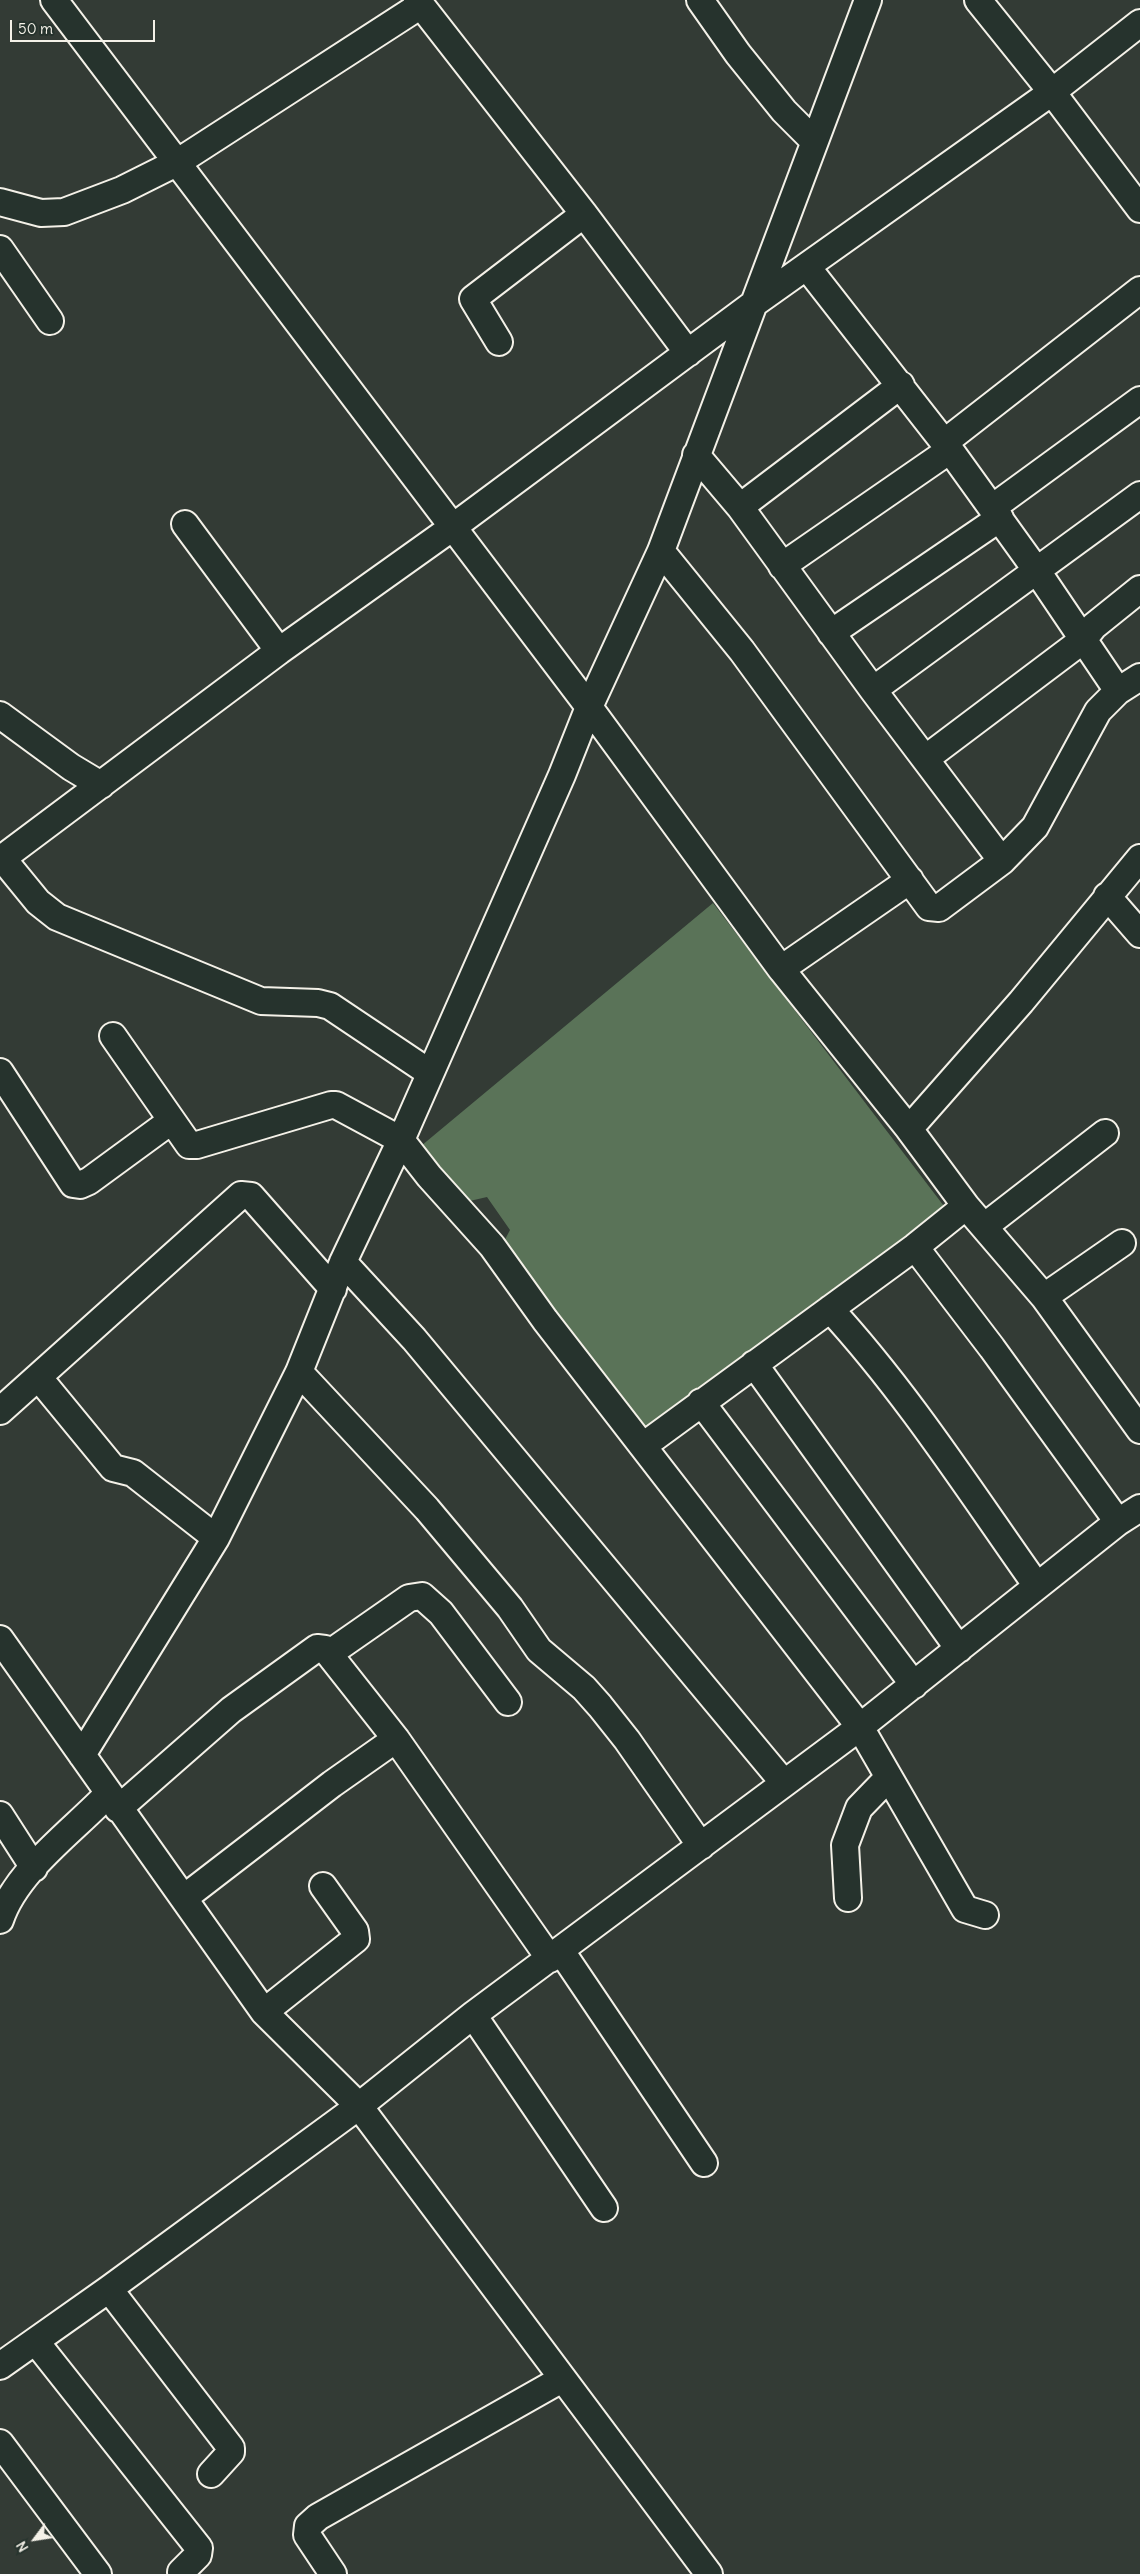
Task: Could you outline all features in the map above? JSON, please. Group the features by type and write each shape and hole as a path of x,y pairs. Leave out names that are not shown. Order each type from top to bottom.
{"street":[{"path":"54,0 589,707 781,969 909,1129 966,1206 985,1226 1044,1298 1140,1430"},
{"path":"700,0 738,54 784,111 814,141"},
{"path":"82,1754 216,1538 300,1372 343,1262 401,1140 562,775 589,707 661,551 868,0"},
{"path":"978,0 1052,92 1140,209"},
{"path":"0,202 41,213 75,209 122,190 178,162 419,2 584,214 688,352"},
{"path":"430,1073 330,1006 318,1003 261,1001 57,917 38,902 1,859 279,651 453,527 752,305 1052,92 1140,23"},
{"path":"499,342 473,299 584,214"},
{"path":"0,249 50,322"},
{"path":"807,267 947,446 1037,571 1118,691"},
{"path":"782,566 947,446 1140,290"},
{"path":"740,507 901,385"},
{"path":"831,633 996,513 1140,400"},
{"path":"696,455 740,507 873,690 1002,861"},
{"path":"873,690 1140,495"},
{"path":"185,524 279,651"},
{"path":"661,551 742,651 930,907 934,909 939,908 1002,861 1035,827 1098,711 1118,691 1140,677"},
{"path":"925,758 1083,640 1094,626 1140,589"},
{"path":"0,715 71,767 102,785"},
{"path":"909,1129 1021,1002 1140,858"},
{"path":"781,969 910,880"},
{"path":"1107,896 1140,934"},
{"path":"113,1036 189,1145 197,1145 336,1105 401,1140 429,1176 492,1246 545,1320 860,1727 965,1909 984,1915"},
{"path":"0,1072 72,1184 80,1185 89,1181 171,1121"},
{"path":"985,1226 1105,1133"},
{"path":"0,1411 241,1195 251,1196 333,1290"},
{"path":"644,1446 701,1402 915,1247 966,1206"},
{"path":"1044,1298 1122,1242"},
{"path":"915,1247 992,1348 1118,1522"},
{"path":"343,1262 414,1339 784,1783"},
{"path":"830,1309 859,1340 906,1401 1038,1586"},
{"path":"754,1364 959,1649"},
{"path":"300,1372 426,1509 510,1608 539,1650 584,1688 600,1706 627,1740 701,1846"},
{"path":"39,1378 113,1468 133,1473 216,1538"},
{"path":"701,1402 914,1685"},
{"path":"0,2366 109,2290 359,2106 473,2015 860,1727 1118,1522 1140,1508"},
{"path":"330,1653 409,1598 422,1596 441,1613 508,1702"},
{"path":"0,1639 82,1754 113,1802 184,1898 264,2012 359,2106 709,2574"},
{"path":"0,1920 5,1904 56,1842 113,1802 268,1682 317,1648 325,1649 396,1739 556,1955 704,2163"},
{"path":"184,1898 332,1784 396,1739"},
{"path":"848,1898 845,1845 859,1808 888,1778"},
{"path":"0,1815 34,1868"},
{"path":"264,2012 356,1939 355,1931 323,1886"},
{"path":"473,2015 604,2208"},
{"path":"109,2290 231,2448 231,2452 210,2474"},
{"path":"36,2342 199,2548 198,2555 181,2572"},
{"path":"333,2574 307,2535 308,2526 318,2516 562,2378"},
{"path":"0,2443 98,2574"}],"green space":[{"path":"713,903 950,1214 643,1438 500,1249 510,1230 487,1197 461,1203 421,1146"}]}
